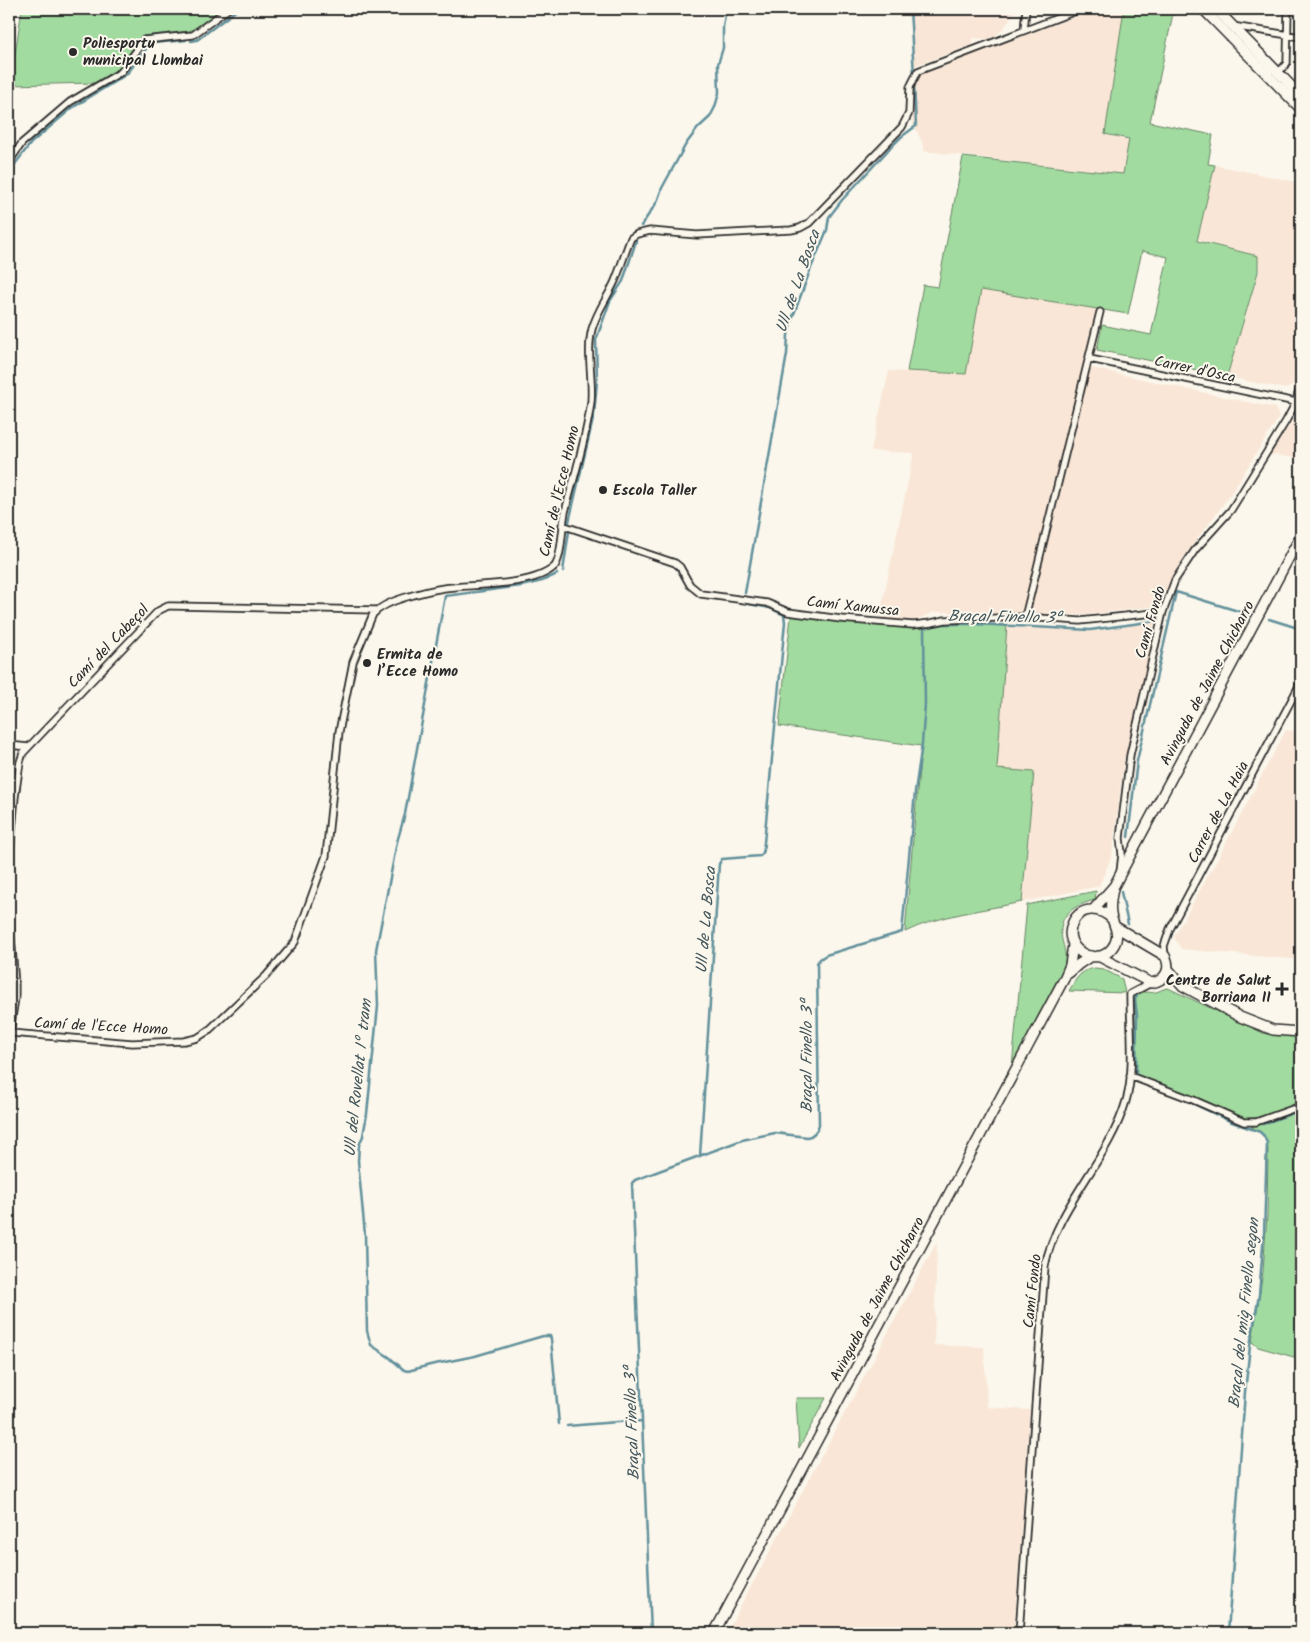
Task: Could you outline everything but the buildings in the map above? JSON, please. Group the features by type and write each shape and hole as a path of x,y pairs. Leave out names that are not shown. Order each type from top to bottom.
{"street":[{"path":"9,162 22,143 70,102 121,72 144,40 194,34 228,9"},
{"path":"1024,30 1026,9"},
{"name":"Camí de l'Ecce Homo","path":"9,1036 132,1043 184,1041 197,1038 208,1031 272,969 295,942 326,856 339,732 353,662 374,614 377,610 393,601 416,594 444,588 510,582 540,575 555,566 559,559 562,525 589,416 591,389 590,342 592,330 602,305 614,283 631,238 637,234 650,231 697,234 800,228 809,223 902,127 909,113 910,87 918,71 1081,9"},
{"path":"1203,9 1301,109"},
{"path":"1216,9 1301,96"},
{"path":"1278,73 1287,64 1288,9"},
{"path":"1232,26 1301,36"},
{"path":"1290,84 1301,86"},
{"path":"1025,617 1090,359 1100,312"},
{"name":"Carrer d'Osca","path":"1090,359 1296,402"},
{"name":"Camí Fondo","path":"1119,876 1122,854 1120,838 1130,755 1163,612 1175,580 1195,550 1231,510 1286,421 1296,402 1301,382"},
{"name":"Camí Xamussa","path":"562,525 675,563 680,567 690,585 701,594 767,603 788,612 912,625 945,620 1025,617 1080,621 1163,612"},
{"name":"Avinguda de Jaime Chicharro","path":"1114,886 1301,534"},
{"name":"Camí del Cabeçol","path":"9,865 12,818 23,753 155,614 168,606 377,610"},
{"name":"Carrer de La Haia","path":"1165,956 1164,946 1170,929 1301,682"},
{"path":"9,745 28,748"},
{"path":"1093,910 1114,886"},
{"path":"1064,979 1079,964 1112,948 1116,938 1111,901 1114,886"},
{"path":"1064,979 1070,965 1073,945 1070,930 1074,920 1082,913 1093,910 1103,912 1114,923 1165,956 1168,962 1168,969 1163,978 1155,982"},
{"path":"9,912 15,984 9,1036"},
{"path":"1073,945 1081,953 1094,956 1155,982 1183,986"},
{"path":"1168,969 1183,986 1240,1017 1273,1030 1301,1032"},
{"name":"Avinguda de Jaime Chicharro","path":"714,1633 1064,979"},
{"name":"Camí Fondo","path":"1018,1633 1045,1266 1052,1240 1111,1137 1127,1097 1130,1076 1130,994 1140,987 1155,982"},
{"path":"1130,1076 1244,1122 1256,1122 1301,1106"}],"shaded area":[{"path":"911,9 1016,9 1004,28 994,37 988,39 973,38 972,45 914,66"},
{"path":"1096,9 1124,9 1105,135 1129,139 1123,174 924,151 912,121 914,88 919,76 924,72"},
{"path":"1215,165 1301,183 1301,358 1294,384 1286,389 1227,377 1259,272 1258,256 1198,240"},
{"path":"981,290 1105,310 1091,368 1275,408 1279,417 1230,495 1174,573 1159,606 1086,615 935,612 913,621 879,619 914,453 871,451 889,371 966,374"},
{"path":"1301,400 1301,459 1268,454 1282,433 1289,427 1298,411"},
{"path":"1153,622 1156,626 1124,760 1112,855 1099,886 1023,902 1034,772 997,769 1007,627 1094,631"},
{"path":"1286,730 1301,732 1301,960 1181,949 1174,937"},
{"path":"937,1242 934,1345 984,1347 987,1407 1030,1410 1014,1633 726,1633"}],"green space":[{"name":"Poliesportu municipal Llombai","path":"22,9 223,9 190,31 143,36 119,68 95,83 10,85"},
{"path":"1124,9 1174,9 1150,122 1213,135 1208,164 1215,165 1197,241 1258,256 1258,272 1227,376 1097,350 1102,325 1151,335 1168,257 1142,251 1128,314 981,290 966,374 907,371 923,285 938,287 963,157 1123,174 1129,139 1105,134"},
{"path":"791,616 856,623 922,627 960,623 1007,625 997,769 1034,772 1022,902 947,917 905,932 921,746 779,726"},
{"path":"1096,891 1095,900 1072,910 1064,919 1061,932 1065,953 1064,967 1012,1067 1027,905"},
{"path":"1095,968 1103,969 1122,979 1125,993 1069,991 1082,973"},
{"path":"1168,988 1263,1033 1301,1037 1301,1104 1261,1117 1244,1119 1135,1075 1136,1015 1133,998 1142,992 1156,992"},
{"path":"1301,1109 1301,1359 1258,1347 1252,1342 1263,1272 1267,1215 1268,1151 1264,1136 1251,1127"},
{"path":"796,1398 826,1398 799,1448"}],"waterway":[{"path":"191,41 197,40 238,9"},
{"name":"Ull del Rovellat 1º tram","path":"641,226 657,202 662,188 686,144 698,128 710,117 715,107 719,93 718,64 723,48 723,27 726,9"},
{"name":"Ull de La Bosca","path":"910,9 914,75"},
{"path":"9,172 31,143 72,108 127,74 149,45 186,40"},
{"name":"Ull de La Bosca","path":"745,593 792,319 827,230 829,217 842,200 890,148 916,126 914,83"},
{"name":"Ull del Rovellat 1º tram","path":"569,522 594,415 597,381 596,340 610,301 623,281 636,241"},
{"name":"Ull del Rovellat 1º tram","path":"563,571 569,531"},
{"name":"Ull del Rovellat 1º tram","path":"557,574 542,581 521,586 445,596 405,814 397,842 376,950 378,1006 367,1114 363,1136 359,1145 358,1161 365,1235 367,1331 371,1345 408,1371 475,1356 543,1336 550,1336 559,1424"},
{"name":"Braçal del mig Finello segon","path":"1128,837 1137,761 1176,592 1251,615"},
{"name":"Ull de La Bosca","path":"700,1156 719,864 722,859 760,856 763,853 785,622 784,615 770,608 744,603"},
{"path":"1269,619 1301,629"},
{"name":"Braçal Finello 3ª","path":"651,1633 632,1183 635,1180 742,1140 775,1133 807,1137 817,1129 819,1125 817,963 826,955 902,932 925,704 924,628 944,624 974,624 1090,630 1155,621"},
{"name":"Braçal del mig Finello segon","path":"1121,892 1128,924"},
{"name":"Braçal del mig Finello segon","path":"1136,1075 1137,1015 1135,999 1137,996"},
{"name":"Braçal del mig Finello segon","path":"1136,1081 1260,1132 1267,1143 1264,1234 1259,1295 1250,1346 1245,1392 1228,1633"},
{"path":"1263,1124 1301,1110"},
{"name":"Ull del Rovellat 1º tram","path":"567,1426 642,1421"}],"place":[{"name":"Poliesportu municipal Llombai","path":"73,52"},
{"name":"Escola Taller","path":"603,490"},
{"name":"Ermita de l’Ecce Homo","path":"367,663"},
{"name":"Centre de Salut Borriana II","path":"1282,989"}]}
